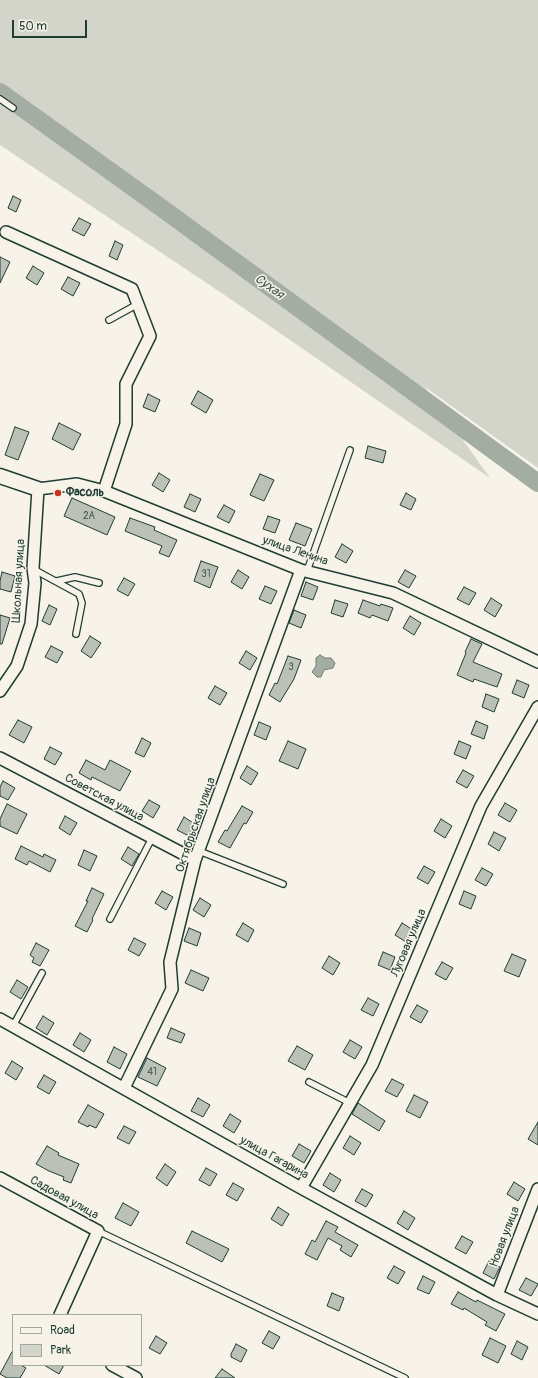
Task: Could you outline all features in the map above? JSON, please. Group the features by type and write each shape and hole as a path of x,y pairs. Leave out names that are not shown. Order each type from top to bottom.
{"street":[{"path":"6,232 132,289 138,304 150,336 126,384 126,424 104,491"},
{"path":"0,476 38,489"},
{"name":"улица Ленина","path":"38,489 77,484 104,491 304,571 393,593 538,662"},
{"name":"Школьная улица","path":"0,691 17,666 32,624 35,583 33,568 38,489"},
{"name":"Октябрьская улица","path":"124,1088 172,989 170,962 197,856 304,571"},
{"name":"Луговая улица","path":"301,1188 372,1065 481,806 538,707"},
{"name":"Советская улица","path":"0,758 152,838 197,856"},
{"name":"улица Гагарина","path":"0,1019 301,1188 497,1294 538,1314"},
{"name":"Садовая улица","path":"0,1178 98,1231 60,1314"},
{"name":"Новая улица","path":"497,1294 538,1189"},
{"path":"114,1366 136,1378"}],"lane":[{"path":"0,99 12,108"},
{"path":"109,320 138,304"},
{"path":"304,571 350,450"},
{"path":"33,568 80,594 82,603 76,634"},
{"path":"57,582 75,577 99,583"},
{"path":"110,919 152,838"},
{"path":"197,856 283,884"},
{"path":"13,1026 42,973"},
{"path":"309,1082 350,1103"},
{"path":"98,1231 405,1378"}],"green space":[{"path":"0,0 538,0 538,468 425,387 490,478 229,298 0,145"}],"shaded area":[{"path":"320,655 325,658 331,658 335,663 333,668 324,670 321,677 317,677 312,672 316,666 316,658"}],"building":[{"path":"13,196 21,200 16,212 8,208"},
{"path":"79,218 91,224 84,236 72,230"},
{"path":"115,241 123,245 117,260 109,256"},
{"path":"0,257 10,262 0,283"},
{"path":"33,266 44,273 37,285 26,278"},
{"path":"68,277 80,283 73,296 61,289"},
{"path":"198,391 213,400 206,413 191,404"},
{"path":"148,394 160,400 155,412 143,407"},
{"path":"59,423 81,434 73,450 52,439"},
{"path":"15,427 29,432 18,460 5,455"},
{"path":"368,446 386,451 383,463 365,458"},
{"path":"159,473 170,480 163,492 152,485"},
{"path":"260,474 274,480 264,501 250,495"},
{"path":"406,493 416,499 411,510 400,505"},
{"path":"190,494 201,499 195,512 184,507"},
{"path":"72,498 115,517 107,535 64,516"},
{"path":"224,505 235,511 229,523 217,517"},
{"path":"268,516 280,520 275,533 263,529"},
{"path":"130,518 155,527 154,530 177,540 169,557 159,553 162,546 125,531"},
{"path":"296,523 312,529 305,546 289,540"},
{"path":"342,544 353,551 346,563 335,557"},
{"path":"201,561 218,567 210,588 194,581"},
{"path":"238,570 249,577 242,589 231,582"},
{"path":"405,570 416,576 409,588 398,582"},
{"path":"2,572 15,576 11,592 0,589"},
{"path":"124,578 135,584 128,596 117,590"},
{"path":"306,582 318,587 313,600 301,596"},
{"path":"265,586 277,591 271,604 259,599"},
{"path":"464,587 476,593 469,605 457,599"},
{"path":"491,598 502,605 495,617 484,610"},
{"path":"335,600 348,604 343,617 331,613"},
{"path":"363,600 380,606 381,604 393,608 388,621 372,615 370,618 358,613"},
{"path":"49,605 57,609 50,625 42,621"},
{"path":"294,610 306,615 301,628 289,623"},
{"path":"0,615 10,618 2,644 0,644"},
{"path":"410,616 421,623 414,635 403,628"},
{"path":"90,636 101,643 91,658 81,651"},
{"path":"471,639 482,644 473,662 502,674 497,687 474,679 473,682 457,675"},
{"path":"51,646 63,652 57,663 45,657"},
{"path":"246,651 257,658 250,670 239,663"},
{"path":"288,656 301,660 294,679 280,702 269,695 275,683 277,684"},
{"path":"517,680 529,685 524,698 512,693"},
{"path":"215,686 227,693 220,705 208,698"},
{"path":"486,694 499,699 494,712 482,707"},
{"path":"18,720 32,727 24,743 9,735"},
{"path":"476,721 488,726 484,739 471,734"},
{"path":"259,722 271,727 266,740 254,735"},
{"path":"142,738 151,743 144,757 135,753"},
{"path":"288,741 306,749 298,769 279,761"},
{"path":"459,741 471,746 466,759 454,754"},
{"path":"50,747 62,753 55,765 44,759"},
{"path":"86,760 105,770 110,760 131,771 120,791 92,777 91,780 79,773"},
{"path":"247,766 258,773 251,785 240,778"},
{"path":"463,770 474,776 467,788 456,782"},
{"path":"3,781 15,788 8,800 0,796 0,787"},
{"path":"149,800 160,806 153,818 142,811"},
{"path":"505,803 517,810 510,822 498,815"},
{"path":"7,804 27,814 17,834 0,826 0,819"},
{"path":"242,806 253,812 246,824 244,823 230,848 218,842 225,830 227,831"},
{"path":"65,816 77,823 70,835 59,828"},
{"path":"184,817 195,824 189,836 177,830"},
{"path":"441,819 452,826 445,838 434,831"},
{"path":"494,832 506,838 499,851 488,844"},
{"path":"21,846 43,857 44,854 56,860 50,872 29,861 27,865 15,859"},
{"path":"128,847 139,854 132,866 121,859"},
{"path":"84,850 97,856 90,871 78,865"},
{"path":"424,866 435,872 428,884 417,878"},
{"path":"482,868 493,874 486,886 475,880"},
{"path":"92,888 104,894 87,932 75,926 88,901 86,901"},
{"path":"162,891 173,897 166,910 155,903"},
{"path":"464,891 476,896 471,909 459,904"},
{"path":"200,898 211,905 204,917 193,910"},
{"path":"243,923 254,930 248,942 236,935"},
{"path":"402,923 413,930 406,942 395,935"},
{"path":"189,928 201,933 197,946 184,941"},
{"path":"134,938 146,944 139,956 128,950"},
{"path":"36,943 49,950 40,966 32,962 34,958 30,955"},
{"path":"383,952 395,957 390,970 378,965"},
{"path":"512,954 526,960 519,977 504,971"},
{"path":"329,956 340,963 333,975 322,968"},
{"path":"442,962 453,968 446,980 435,974"},
{"path":"191,970 209,978 203,991 185,983"},
{"path":"17,980 28,987 21,999 10,992"},
{"path":"368,998 379,1004 373,1016 361,1010"},
{"path":"417,1005 428,1011 421,1023 410,1017"},
{"path":"43,1016 54,1023 47,1035 36,1028"},
{"path":"171,1028 185,1034 181,1043 167,1038"},
{"path":"80,1033 91,1040 84,1052 73,1045"},
{"path":"350,1040 362,1047 355,1059 343,1052"},
{"path":"297,1046 313,1055 305,1070 288,1061"},
{"path":"114,1047 127,1054 120,1069 107,1062"},
{"path":"147,1058 166,1068 157,1086 138,1077"},
{"path":"12,1061 23,1068 16,1080 5,1073"},
{"path":"44,1075 56,1082 49,1094 37,1087"},
{"path":"392,1079 404,1085 397,1097 385,1091"},
{"path":"414,1095 428,1102 420,1118 406,1111"},
{"path":"198,1098 210,1105 203,1117 191,1111"},
{"path":"358,1103 385,1121 379,1131 352,1114"},
{"path":"88,1105 104,1114 96,1128 89,1125 88,1127 78,1122"},
{"path":"230,1114 241,1121 234,1133 223,1126"},
{"path":"538,1122 538,1145 528,1139"},
{"path":"124,1126 136,1132 129,1144 117,1138"},
{"path":"350,1136 361,1143 354,1155 343,1148"},
{"path":"299,1144 311,1151 304,1163 292,1156"},
{"path":"47,1146 59,1153 58,1155 79,1164 71,1183 63,1180 64,1177 36,1164"},
{"path":"165,1164 176,1172 167,1186 156,1178"},
{"path":"206,1168 217,1174 210,1186 199,1180"},
{"path":"330,1173 341,1180 334,1192 323,1185"},
{"path":"514,1182 525,1189 518,1201 507,1194"},
{"path":"233,1183 244,1189 237,1201 226,1195"},
{"path":"362,1189 373,1195 366,1207 355,1201"},
{"path":"123,1203 139,1212 131,1226 115,1218"},
{"path":"278,1207 289,1214 282,1226 271,1219"},
{"path":"404,1211 415,1218 408,1230 397,1223"},
{"path":"326,1221 338,1227 335,1232 358,1245 351,1257 340,1250 342,1246 328,1238 317,1260 305,1254 312,1240 315,1242"},
{"path":"192,1231 229,1249 222,1262 186,1243"},
{"path":"462,1236 473,1242 466,1254 455,1248"},
{"path":"489,1261 500,1267 494,1279 483,1273"},
{"path":"394,1266 405,1272 398,1284 387,1278"},
{"path":"423,1276 435,1282 429,1294 417,1289"},
{"path":"526,1278 538,1284 531,1296 519,1290"},
{"path":"458,1292 476,1302 477,1300 505,1314 496,1331 485,1325 487,1322 464,1308 463,1310 451,1304"},
{"path":"332,1293 344,1298 339,1311 327,1306"},
{"path":"269,1331 280,1337 273,1349 262,1343"},
{"path":"156,1336 167,1343 160,1354 149,1348"},
{"path":"490,1338 506,1346 498,1363 482,1355"},
{"path":"517,1341 528,1347 522,1360 511,1354"},
{"path":"236,1344 247,1350 241,1362 231,1357"},
{"path":"12,1352 12,1366 23,1366 26,1368 20,1378 7,1378 0,1374"},
{"path":"46,1366 63,1366 59,1374"},
{"path":"222,1369 235,1378 215,1378"}],"waterway":[{"name":"Сухая","path":"0,92 538,483"}],"place":[{"name":"Фасоль","path":"58,493"}]}
